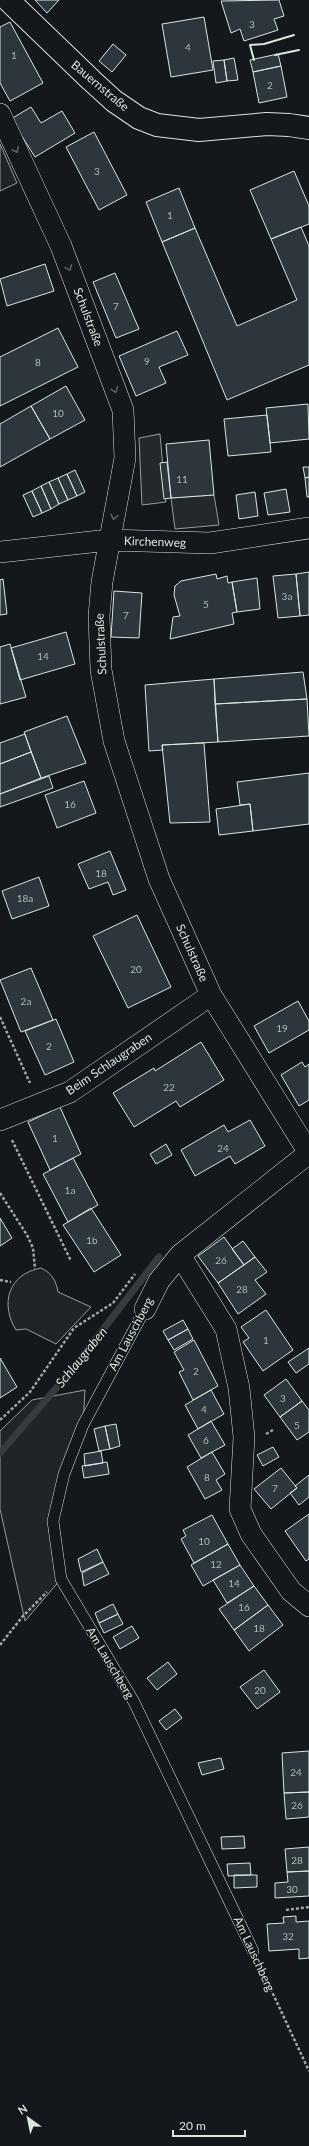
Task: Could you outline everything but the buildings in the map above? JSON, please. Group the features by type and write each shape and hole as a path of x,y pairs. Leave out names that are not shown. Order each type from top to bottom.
{"street":[{"name":"Bauernstraße","path":"8,0 114,101 139,118 157,125 199,130 267,124 289,124 309,128"},
{"name":"Schulstraße","path":"0,114 61,246 123,410 125,458 102,582 99,616 101,670 114,741 159,878 211,995 309,1153"},
{"name":"Kirchenweg","path":"0,552 109,540 210,543 309,528"},
{"name":"Beim Schlaugraben","path":"1,1120 70,1092 211,995"},
{"name":"Am Lauschberg","path":"145,1309 159,1281 180,1255 309,1153"},
{"path":"180,1255 226,1329 239,1388 244,1437 240,1509 251,1534 291,1591 309,1606"}],"lane":[{"name":"Am Lauschberg","path":"145,1309 83,1425 64,1474 53,1521 61,1579 134,1702 252,1951"}],"path":[{"path":"0,1017 39,1104"},
{"path":"1,1120 71,1261"},
{"path":"0,1194 28,1235 33,1248 35,1269"},
{"path":"0,1280 11,1282"},
{"path":"0,1645 23,1616 61,1579"},
{"path":"286,1910 309,1907"},
{"name":"Am Lauschberg","path":"252,1951 309,2070"}],"shaded area":[{"path":"0,144 17,183 0,191"},
{"path":"160,434 166,502 142,505 139,438"},
{"path":"214,495 219,525 175,529 171,498"},
{"path":"41,1268 48,1272 53,1278 58,1292 91,1307 56,1344 26,1329 16,1330 11,1320 9,1310 8,1301 14,1283 30,1271"},
{"path":"85,1390 83,1425 53,1521 61,1579 25,1621 0,1509 0,1431 32,1400"}],"waterway":[{"name":"Schlaugraben","path":"0,1453 71,1371 159,1257"}],"wall":[{"path":"254,60 250,45 264,44 294,35"},
{"path":"275,55 299,50"}]}
